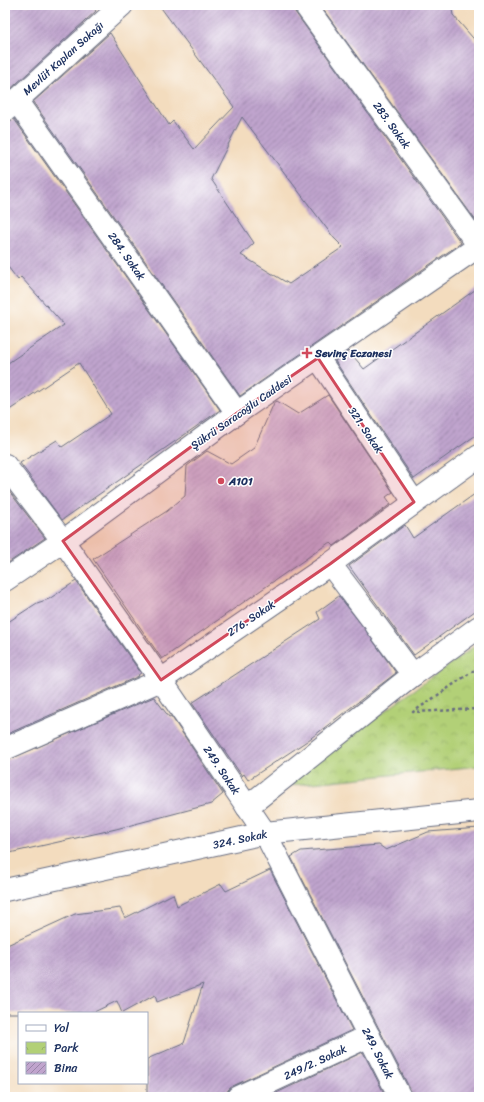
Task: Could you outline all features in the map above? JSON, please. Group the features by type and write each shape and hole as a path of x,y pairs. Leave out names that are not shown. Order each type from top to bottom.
{"street":[{"name":"Mevlüt Kaplan Sokağı","path":"10,106 122,5"},
{"name":"283. Sokak","path":"305,5 479,246"},
{"name":"284. Sokak","path":"10,106 237,413"},
{"name":"Şükrü Saracoğlu Caddesi","path":"5,580 63,541 237,413 479,246"},
{"name":"321. Sokak","path":"318,358 414,502"},
{"name":"276. Sokak","path":"5,748 161,680 330,564 479,456"},
{"name":"249. Sokak","path":"5,466 63,541 161,680 265,834 400,1097"},
{"path":"330,564 413,675"},
{"path":"247,807 413,675 479,627"},
{"name":"324. Sokak","path":"5,890 265,834 479,811"},
{"name":"249/2. Sokak","path":"238,1097 369,1036"}],"path":[{"path":"479,667 413,712 479,709"}],"highlighted area":[{"path":"318,358 414,502 330,564 161,680 63,541 237,413"}],"green space":[{"path":"479,643 479,766 282,786"}],"building":[{"path":"5,5 92,5 96,11 5,94"},
{"path":"159,5 293,5 295,12 461,243 240,396 33,102 110,33 169,125 173,121 194,149 234,107","holes":["242,117 334,238 343,247 289,284 241,255 254,243 211,179"]},
{"path":"320,5 451,5 453,15 479,45 479,225"},
{"path":"14,119 220,410 62,520 20,463 57,440 62,447 111,414 79,363 5,413 5,365 64,325 21,277 18,280 5,263 5,122"},
{"path":"479,287 479,433 414,479 335,361 349,351 364,369"},
{"path":"328,395 393,492 386,497 391,504 334,546 330,542 162,659 93,559 167,511 185,496 187,466 207,451 231,464 254,448 274,403 277,401 298,414"},
{"path":"5,486 45,538 5,565"},
{"path":"479,491 479,608 414,655 349,566 405,525 413,538"},
{"path":"76,581 141,673 138,675 139,676 5,735 5,624 37,603 49,599"},
{"path":"339,596 396,673 307,741 248,780 244,774 242,776 192,703 320,619 317,612"},
{"path":"154,697 169,717 171,716 223,794 211,804 116,829 5,854 5,761"},
{"path":"479,828 479,1097 412,1097 411,1091 291,857 301,851 379,845 386,850 428,832"},
{"path":"270,870 352,1030 233,1086 228,1090 226,1097 147,1097 148,1059 184,1043 203,984 157,1002 155,995 124,1012 122,1012 117,1001 94,1012 5,1013 5,946 75,914 120,908 125,918 173,894 177,906 221,884 226,891"},
{"path":"363,1052 386,1097 268,1097"}],"place":[{"name":"Sevinç Eczanesi","path":"307,353"},
{"name":"A101","path":"221,481"}]}
